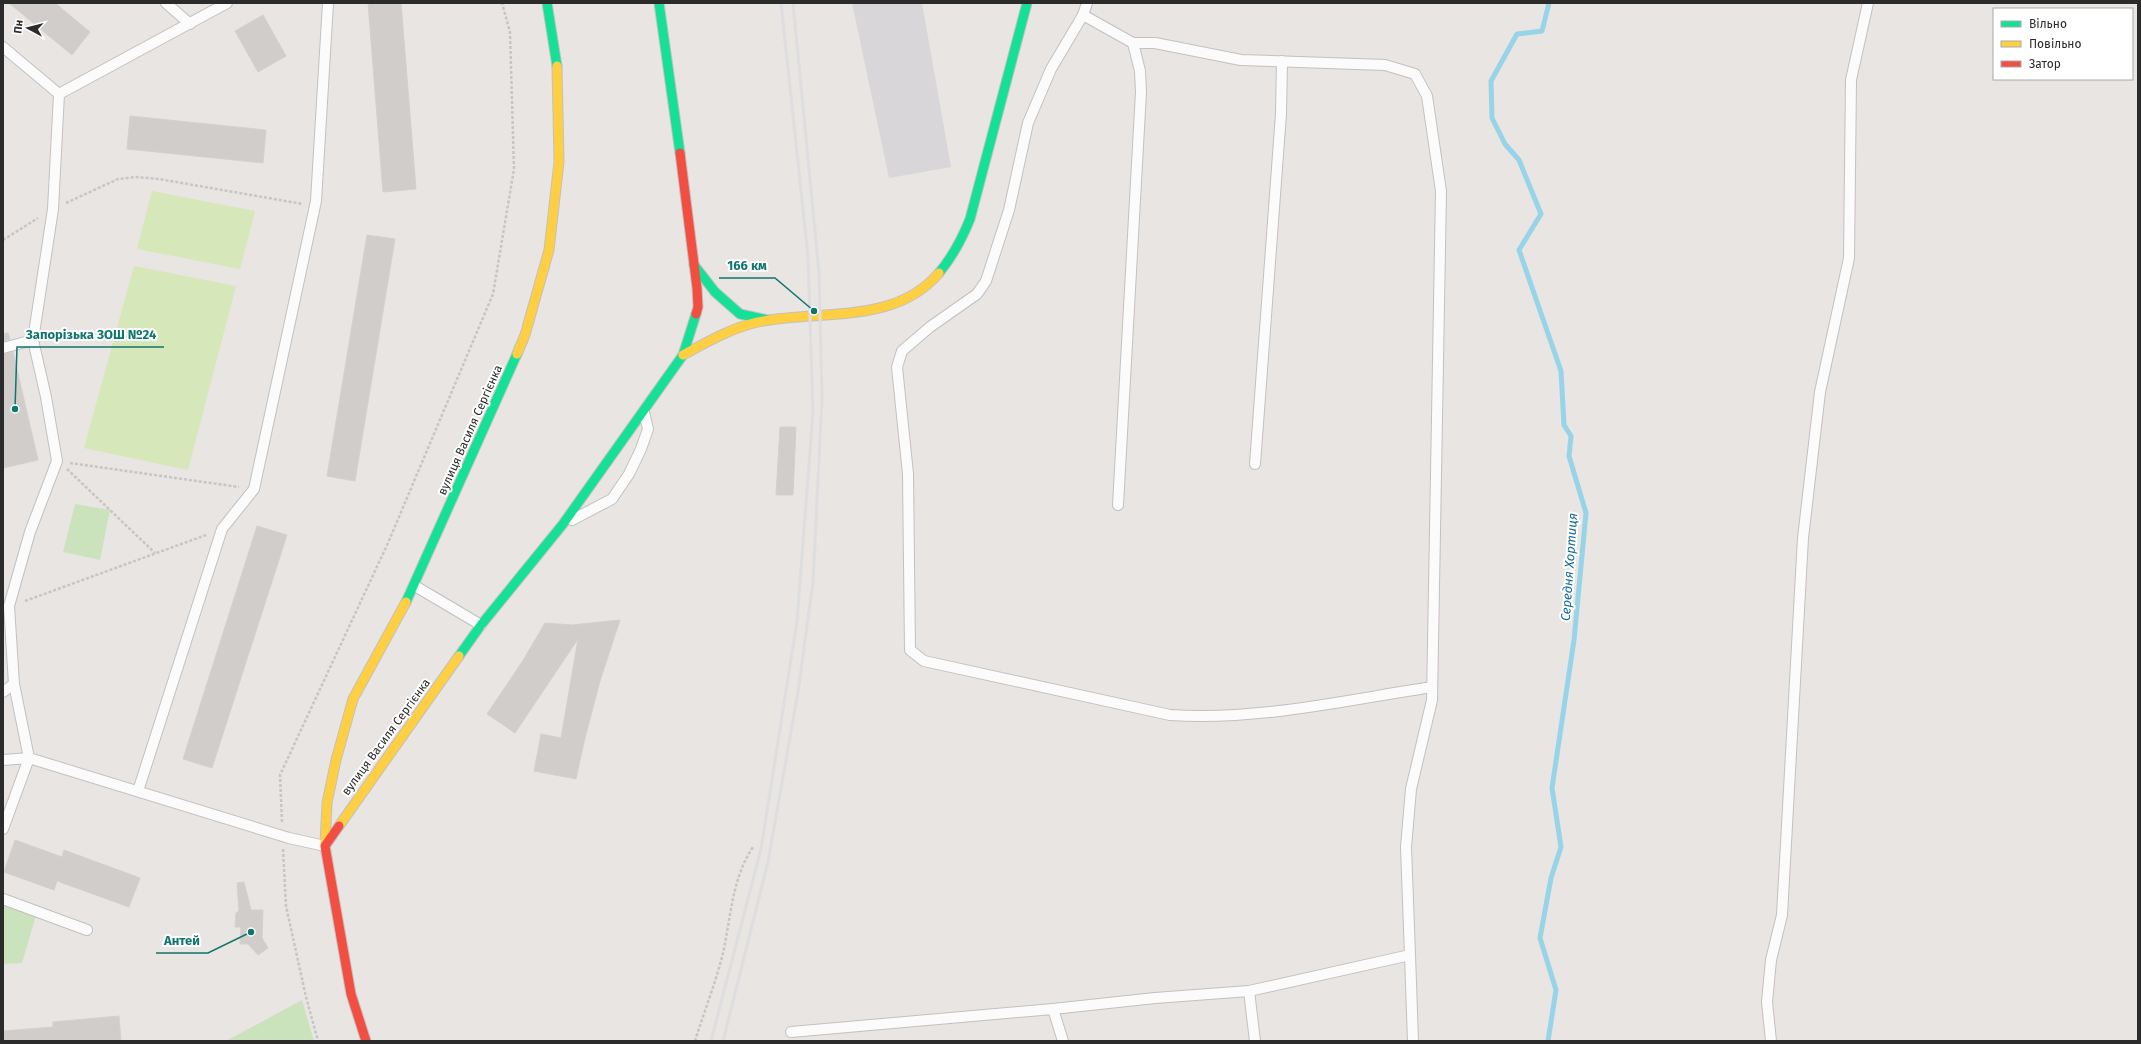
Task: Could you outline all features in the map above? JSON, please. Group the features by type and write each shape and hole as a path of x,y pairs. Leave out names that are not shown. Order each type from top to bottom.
{"street":[{"name":"вулиця Василя Сергієнка","path":"366,1041 351,994 325,846 327,804 336,760 353,699 416,586 525,335 549,250 559,162 556,64 547,3"},
{"path":"659,3 666,43 698,308 683,354"},
{"path":"683,354 720,334 769,320 841,314 898,303 931,282 953,257 964,238 1027,3"},
{"path":"694,265 715,292 740,314 769,320"},
{"name":"вулиця Василя Сергієнка","path":"325,846 354,802 481,626 563,524 683,354"}],"lane":[{"path":"166,3 190,24"},
{"path":"59,94 190,24 211,10 227,3"},
{"path":"138,791 222,529 254,489 316,205 328,3"},
{"path":"1087,3 1083,15 1051,69 1028,123 1009,210 986,281 977,294 930,327 902,351 897,367 908,474 910,650 924,662 1170,715 1203,717 1263,712 1432,687"},
{"path":"1771,1041 1767,1002 1771,960 1782,915 1803,538 1820,392 1849,258 1851,80 1868,3"},
{"path":"1083,15 1133,43 1155,43 1241,60 1385,65 1415,74 1427,96 1442,192 1432,700 1411,789 1406,847 1413,1041"},
{"path":"1118,504 1141,92 1140,71 1133,43"},
{"path":"3,47 59,94"},
{"path":"1254,464 1281,114 1282,61"},
{"path":"3,829 30,758 14,684 9,606 30,532 57,461 46,397 33,340 53,209 59,94"},
{"path":"3,348 33,340"},
{"path":"563,524 599,507 612,499 629,474 641,449 648,429 644,410"},
{"path":"416,586 481,626"},
{"path":"3,692 14,684"},
{"path":"3,760 30,758 283,836 325,846"},
{"path":"3,899 87,930"},
{"path":"791,1032 1053,1010 1155,998 1249,991 1410,955"},
{"path":"1249,991 1255,1041"},
{"path":"1053,1010 1063,1041"}],"path":[{"path":"318,1041 306,997 286,906 280,776 388,543 493,294 514,169 510,32 502,3"},
{"path":"3,240 53,209 118,180 136,177 159,179 316,205"},
{"path":"57,461 254,489"},
{"path":"57,461 155,553"},
{"path":"9,606 222,529"},
{"path":"695,1041 723,954 735,887 745,859 753,847"}],"shaded area":[{"path":"852,3 922,3 951,167 889,178"}],"green space":[{"path":"152,191 255,211 240,269 137,249"},
{"path":"134,266 236,286 188,470 84,448"},
{"path":"75,504 110,510 100,560 63,552"},
{"path":"3,899 37,912 22,963 3,964"},
{"path":"302,1000 314,1041 226,1041"}],"building":[{"path":"9,3 55,3 90,32 72,55"},
{"path":"368,3 401,3 416,189 383,192"},
{"path":"263,15 286,56 258,72 235,31"},
{"path":"130,116 266,130 263,163 127,149"},
{"path":"367,235 395,239 355,481 327,476"},
{"path":"8,333 10,339 3,341 3,334"},
{"path":"13,352 38,460 3,468 3,354"},
{"path":"780,427 796,427 793,495 776,495"},
{"path":"257,526 287,535 212,768 183,759"},
{"path":"620,620 600,681 576,779 534,771 541,734 561,738 578,639 515,733 487,714 522,662 545,623 572,625"},
{"path":"15,840 62,857 64,850 140,878 129,907 57,881 54,890 4,872"},
{"path":"244,882 251,910 263,910 262,938 268,948 258,955 248,944 240,944 241,927 235,927 236,913 239,911 237,883"},
{"path":"119,1016 121,1041 3,1041 3,1031 53,1027 53,1022"}],"waterway":[{"name":"Середня Хортиця","path":"1548,1041 1556,990 1540,938 1551,878 1561,847 1552,788 1574,640 1586,513 1569,456 1571,436 1564,425 1561,371 1519,250 1541,214 1519,160 1505,144 1492,118 1491,81 1517,34 1542,31 1549,3"}],"railway":[{"path":"711,1041 761,849 797,621 813,413 808,256 781,3"},
{"path":"723,1041 768,862 798,692 813,582 822,398 819,273 793,3"}],"traffic: fast":[{"path":"547,3 557,66"},
{"path":"659,3 680,153"},
{"path":"939,273 957,247 970,219 1027,3"},
{"path":"694,265 715,292 740,314 768,320"},
{"path":"459,656 481,625 563,524 683,355 696,314"},
{"path":"406,602 517,354"}],"traffic: slow":[{"path":"517,354 525,335 549,250 559,162 557,66"},
{"path":"683,355 710,340 758,322 781,318 854,312 878,308 900,301 921,290 939,273"},
{"path":"325,845 327,803 336,760 353,699 406,602"},
{"path":"339,826 459,656"}],"traffic: jam":[{"path":"680,153 697,288 698,307 696,314"},
{"path":"339,826 325,846 351,994 366,1041"}],"place":[{"name":"166 км","path":"814,311"},
{"name":"Запорізька ЗОШ №24","path":"15,409"},
{"name":"Антей","path":"251,932"}]}
